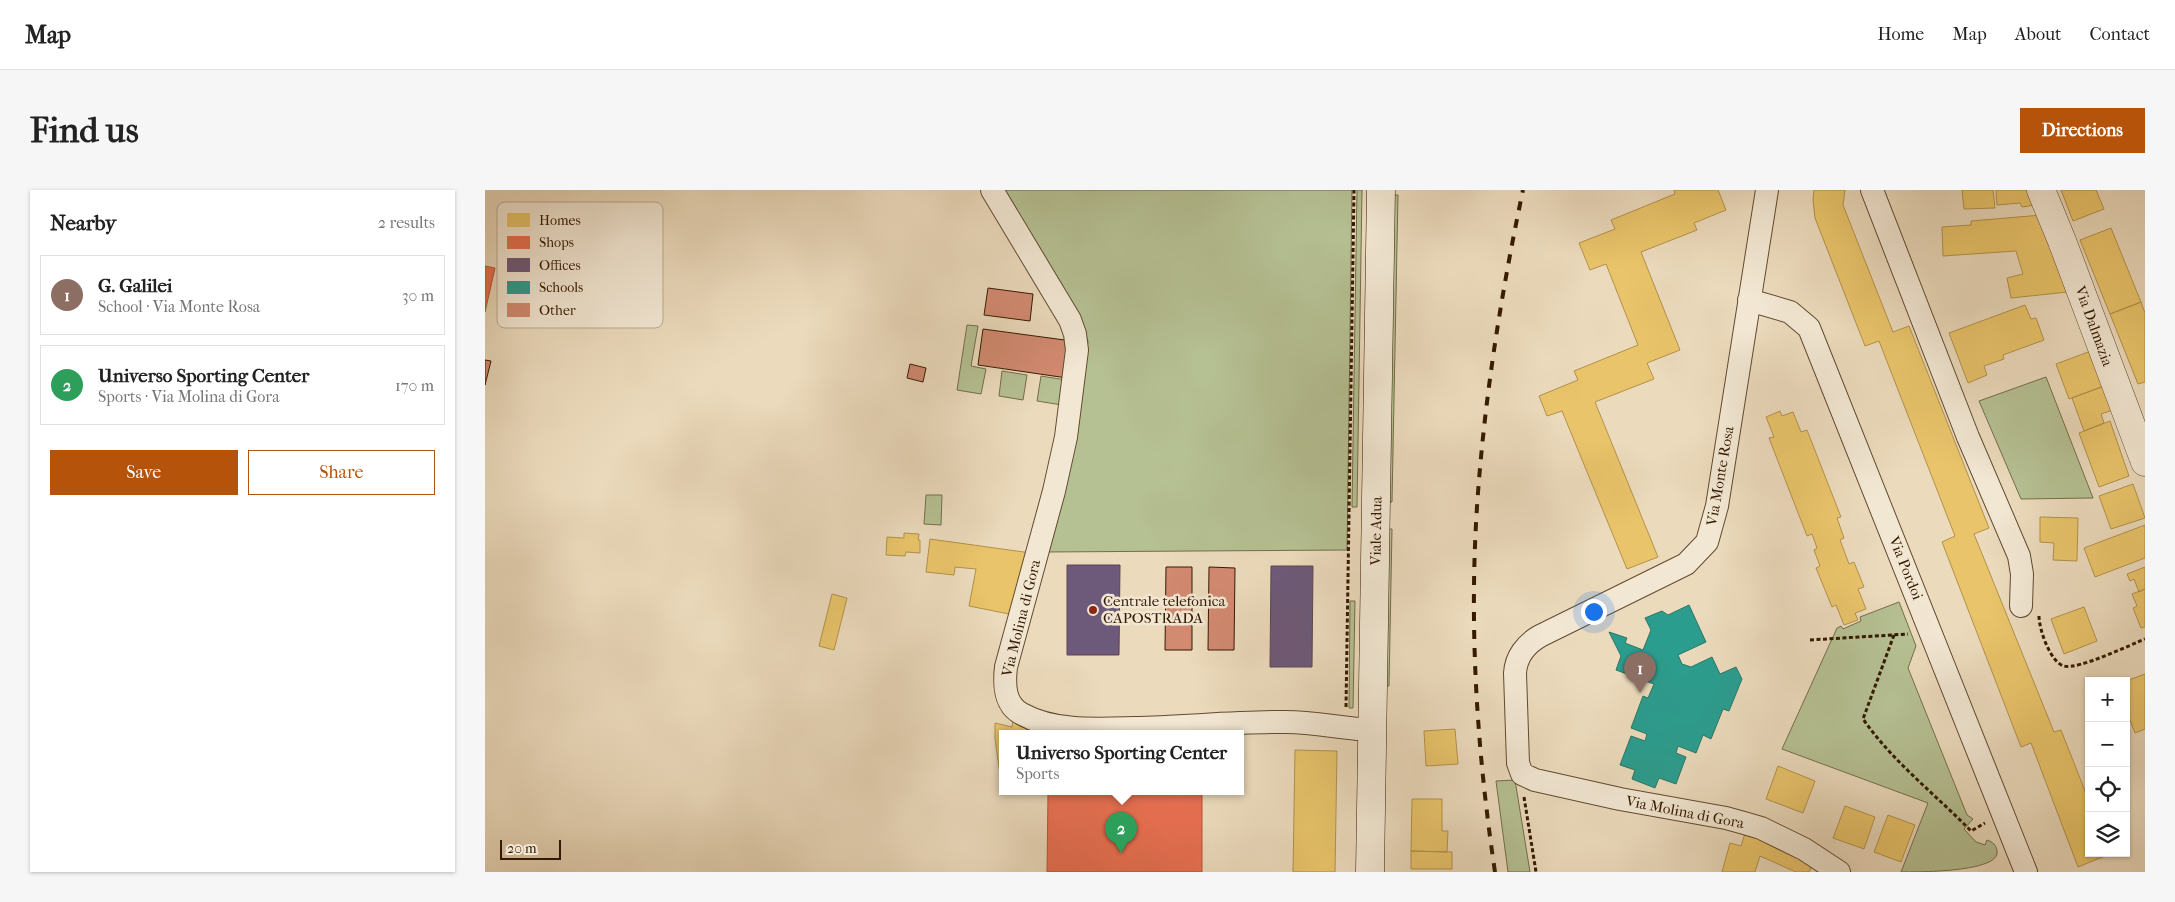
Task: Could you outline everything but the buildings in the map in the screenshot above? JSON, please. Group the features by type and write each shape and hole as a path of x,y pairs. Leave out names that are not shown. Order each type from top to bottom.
{"main road":[{"name":"Viale Adua","path":"1369,872 1360,729 1381,190"},
{"name":"Via Dalmazia","path":"2041,190 2145,462"}],"street":[{"name":"Via Molina di Gora","path":"993,190 1070,320 1077,341 1076,369 1054,491 1007,667 1005,684 1009,702 1020,713 1029,717 1058,725 1084,728 1292,722 1360,729"},
{"name":"Via Monte Rosa","path":"1522,774 1518,763 1515,673 1517,662 1524,649 1540,636 1681,567 1707,542 1717,506 1767,190"},
{"path":"1872,190 1964,428 2019,556 2030,608"},
{"name":"Via Pordoi","path":"1749,300 1789,312 1809,328 1930,626 2026,872"},
{"name":"Via Molina di Gora","path":"1522,774 1535,780 1620,799 1745,823 1761,828 1804,849 1839,872"}],"path":[{"path":"1354,190 1345,688 1360,729"},
{"path":"2030,608 2040,627 2047,647 2057,662 2063,666 2070,667 2096,659 2145,639"},
{"path":"1810,640 1912,634 1930,626"},
{"path":"1894,635 1863,719 1904,767 1971,831 2003,812"},
{"path":"1522,774 1535,872"}],"green space":[{"path":"1005,190 1352,190 1347,550 1044,552 1074,437 1088,341 1047,260"},
{"path":"1357,190 1362,190 1357,507 1352,507"},
{"path":"1392,195 1398,195 1392,502 1386,502"},
{"path":"967,325 978,326 971,366 986,369 981,394 957,390"},
{"path":"1002,371 1027,375 1023,400 999,396"},
{"path":"1041,376 1066,380 1062,405 1037,401"},
{"path":"2046,377 2093,498 2021,499 1979,401"},
{"path":"926,495 942,495 941,525 924,524"},
{"path":"1386,529 1392,529 1389,686 1383,686"},
{"path":"1350,601 1355,601 1353,708 1349,708"},
{"path":"1899,602 1916,646 1908,668 1967,815 1973,819 1964,829 1976,842 1985,845 1987,840 1994,844 1997,849 1995,858 1973,867 1925,872 1901,872 1928,803 1782,749 1837,628 1841,626 1843,629 1861,621 1860,617"},
{"path":"1515,780 1530,872 1508,872 1496,781"}],"railway":[{"path":"1495,872 1483,781 1476,690 1474,644 1475,553 1480,467 1489,388 1501,308 1523,190"}],"place":[{"name":"Centrale telefonica CAPOSTRADA","path":"1093,610"},
{"name":"G. Galilei","path":"1640,693"},
{"name":"Universo Sporting Center","path":"1121,853"}]}
